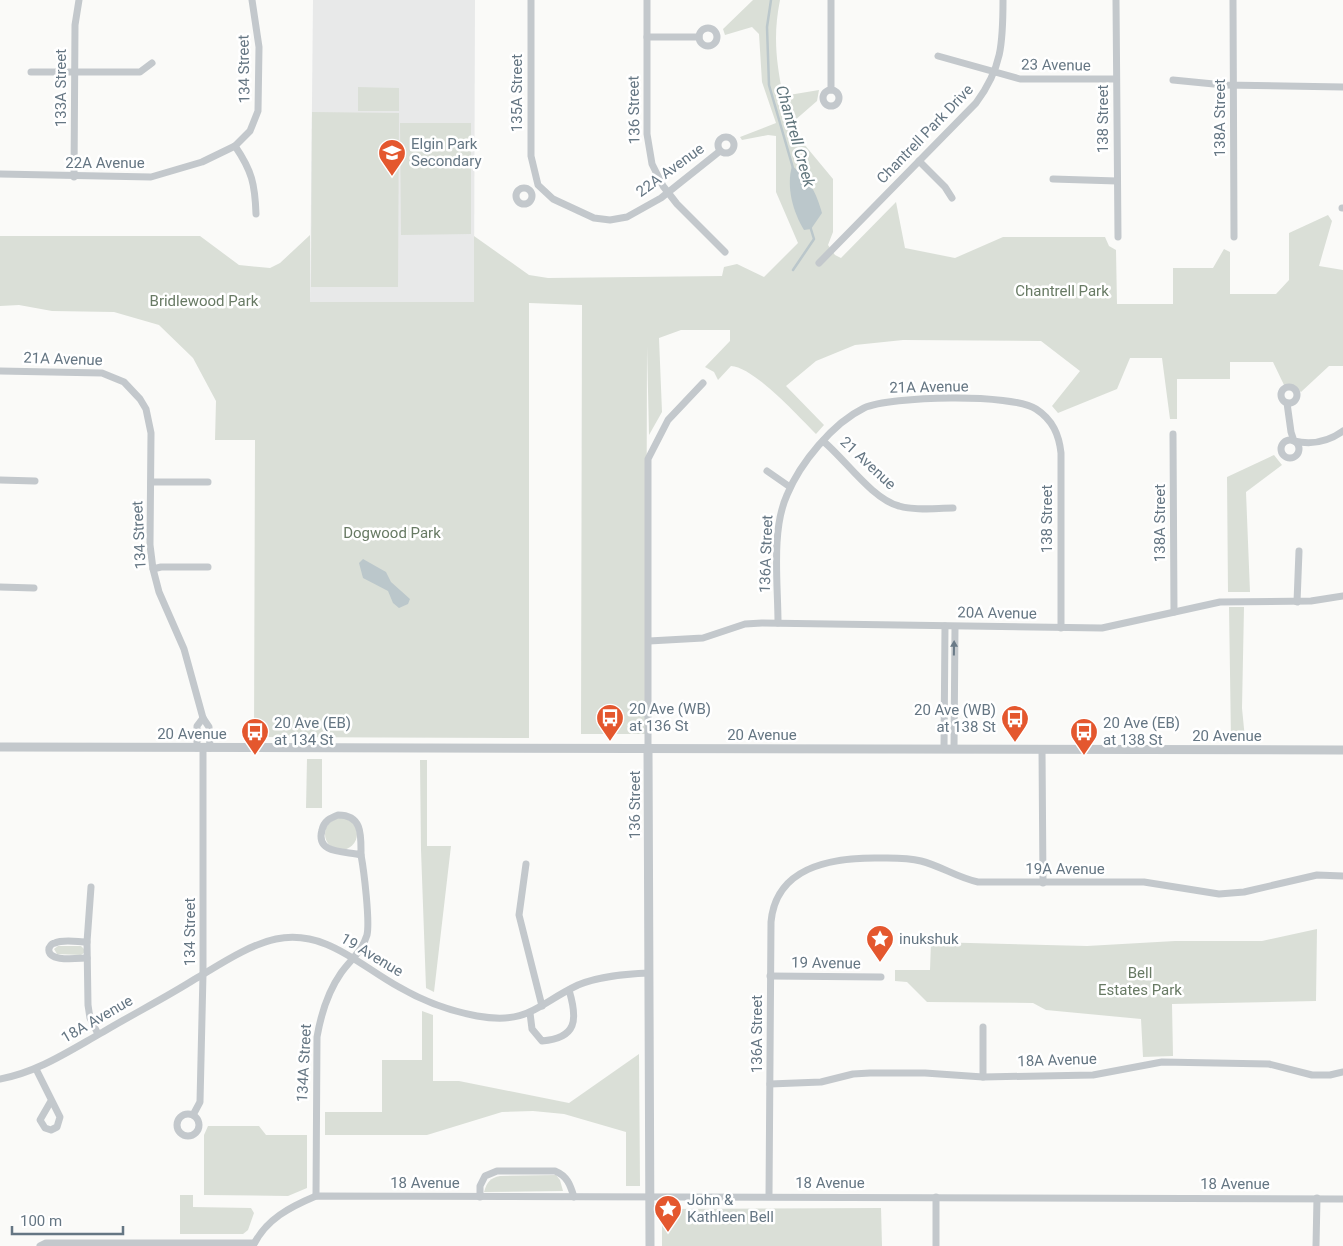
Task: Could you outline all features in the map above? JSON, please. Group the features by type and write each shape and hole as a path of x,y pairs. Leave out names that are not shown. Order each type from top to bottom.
{"street":[{"name":"133A Street","path":"74,176 75,24 79,0"},
{"name":"134 Street","path":"235,146 250,131 258,111 259,47 252,0"},
{"name":"135A Street","path":"531,0 531,156 538,185"},
{"name":"136 Street","path":"648,0 648,144 656,174 677,204 725,252"},
{"path":"831,0 831,90"},
{"name":"Chantrell Park Drive","path":"819,263 976,103 996,72 1003,37 1003,0"},
{"name":"138 Street","path":"1116,0 1118,237"},
{"name":"138A Street","path":"1233,0 1234,237"},
{"path":"647,37 699,37"},
{"name":"23 Avenue","path":"938,56 1020,79 1116,80"},
{"path":"31,72 140,72 152,64"},
{"path":"1173,80 1233,85 1343,87"},
{"path":"235,146 246,162 254,181 256,214"},
{"name":"22A Avenue","path":"0,174 151,177 202,162 235,146"},
{"name":"22A Avenue","path":"538,185 553,199 594,218 610,220 627,217 668,192 720,151"},
{"path":"919,161 945,187 952,198"},
{"path":"1052,180 1117,181"},
{"path":"530,191 538,185"},
{"name":"21A Avenue","path":"0,371 90,371 113,376 124,382"},
{"name":"134 Street","path":"124,382 140,398 150,421 153,569 159,592 184,649 203,718 208,727 203,748 203,974 200,1102 193,1115"},
{"name":"136 Street","path":"650,1246 648,459 668,420 703,383"},
{"name":"21A Avenue","path":"823,441 855,413 888,401 1007,400 1027,404 1044,415"},
{"path":"1287,403 1294,441 1304,443 1323,441 1343,431"},
{"name":"138 Street","path":"1044,415 1059,438 1061,453 1061,628"},
{"name":"138A Street","path":"1173,434 1174,612"},
{"name":"136A Street","path":"778,623 779,524 783,504 790,487 823,441"},
{"name":"21 Avenue","path":"823,441 876,492 894,504 914,508 953,508"},
{"path":"767,471 790,487"},
{"path":"0,480 34,481"},
{"path":"150,482 208,482"},
{"path":"1297,602 1299,551"},
{"path":"153,569 161,567 208,567"},
{"path":"0,587 34,588"},
{"name":"20A Avenue","path":"649,641 698,639 745,624 1111,627 1220,602 1322,601 1343,596"},
{"path":"944,749 945,626"},
{"path":"954,749 955,627"},
{"path":"945,677 954,677"},
{"name":"134 Street","path":"203,718 197,726 203,748"},
{"name":"20 Avenue","path":"0,747 1343,750"},
{"path":"1042,749 1043,883"},
{"name":"134A Street","path":"316,1196 317,1037 320,1019 333,987 355,958 367,934 365,873 361,855 358,822 346,815 338,815 326,822 321,833 322,840 328,849 361,855"},
{"name":"19A Avenue","path":"792,878 810,868 840,860 899,858 923,861 966,880 978,882 1144,882 1219,894 1244,892 1317,875 1343,876"},
{"path":"526,864 519,915 542,1006"},
{"name":"136A Street","path":"769,1196 772,912 779,893 792,878"},
{"path":"90,888 87,942 90,1018 98,1034"},
{"name":"19 Avenue","path":"203,974 256,946 274,940 292,936 313,939 355,958 402,989 454,1010 496,1019 518,1017 530,1013 569,990 599,979 649,973"},
{"path":"87,942 55,942 50,946 49,951 51,956 56,959 87,958"},
{"name":"18A Avenue","path":"0,1078 36,1069 203,974"},
{"name":"19 Avenue","path":"770,976 881,977"},
{"path":"530,1013 532,1029 542,1041 556,1040 567,1034 574,1021 575,1009 569,990"},
{"path":"982,1077 983,1027"},
{"name":"18A Avenue","path":"770,1084 821,1082 870,1072 982,1077 1093,1075 1162,1062 1269,1064 1312,1075 1330,1075 1343,1072"},
{"path":"36,1069 51,1101"},
{"path":"480,1197 480,1186 485,1176 497,1171 555,1171 563,1174 574,1197"},
{"path":"40,1246 46,1243 254,1245 270,1222 285,1210 316,1196"},
{"name":"18 Avenue","path":"316,1196 1343,1198"},
{"path":"936,1197 936,1246"},
{"path":"1316,1198 1316,1246"}],"shaded area":[{"name":"Elgin Park Secondary","path":"313,0 475,0 474,302 310,302"},
{"path":"792,166 812,187 822,213 811,229 804,230 794,207 790,191"},
{"path":"363,559 386,572 391,582 410,599 408,604 399,608 393,603 388,591 363,578 359,563"}],"green space":[{"path":"753,0 780,0 776,48 783,96 819,90 817,101 794,121 794,132 833,179 833,232 828,245 835,255 841,258 896,202 905,248 955,258 1003,237 1105,237 1109,246 1116,250 1117,304 1173,304 1173,268 1213,268 1224,249 1230,252 1230,294 1276,294 1289,280 1289,233 1328,215 1332,221 1319,266 1343,270 1343,366 1329,366 1301,392 1294,386 1284,385 1273,362 1230,362 1230,379 1177,379 1177,419 1170,419 1162,358 1130,358 1117,389 1058,413 1052,406 1080,371 1041,341 903,340 855,345 816,361 786,386 824,425 816,434 788,405 764,383 752,375 731,366 718,380 714,372 705,367 730,341 730,330 681,330 659,338 662,412 649,435 647,346 646,734 581,734 582,305 529,303 529,738 254,737 255,440 215,440 216,401 193,358 159,325 114,312 52,311 19,305 0,306 0,236 200,236 239,265 270,268 280,263 310,235 310,302 474,302 474,236 529,275 548,278 722,276 724,267 737,264 764,277 798,243 776,192 776,136 768,135 742,140 740,137 776,123 762,82 759,34 752,27 725,35 723,29"},
{"path":"358,87 399,88 399,111 358,111"},
{"path":"312,112 399,113 398,287 311,287"},
{"path":"400,123 471,123 471,234 401,235"},
{"path":"1274,455 1282,465 1246,492 1250,592 1228,592 1227,477"},
{"path":"1229,607 1244,607 1242,708 1245,739 1231,739"},
{"path":"307,759 322,759 322,808 306,808"},
{"path":"420,760 427,760 427,846 451,846 434,992 426,988"},
{"path":"341,818 352,823 357,834 352,845 341,850 330,845 325,834 330,823"},
{"name":"Bell Estates Park","path":"1317,929 1316,1001 1172,1004 1173,1056 1143,1057 1141,1019 1046,1010 1033,1003 927,1002 907,982 895,981 895,970 930,970 931,942 1087,946 1175,941 1262,941"},
{"path":"58,946 81,946 84,949 84,953 81,955 57,954 54,949"},
{"path":"422,1011 433,1015 433,1081 459,1081 569,1103 639,1054 640,1186 626,1186 626,1132 564,1114 533,1111 502,1112 427,1135 325,1135 325,1112 382,1112 382,1060 422,1060"},
{"path":"208,1126 259,1126 266,1135 307,1135 307,1188 288,1196 204,1195 204,1135"},
{"path":"556,1175 560,1180 563,1191 484,1192 489,1181 500,1176"},
{"path":"180,1195 193,1195 193,1207 251,1208 254,1213 248,1230 243,1234 180,1234"},
{"path":"881,1208 882,1246 662,1246 662,1209"}],"waterway":[{"name":"Chantrell Creek","path":"771,0 767,27 769,85 793,168"},
{"name":"Chantrell Creek","path":"793,270 814,239 810,226"}],"place":[{"name":"Elgin Park Secondary","path":"392,177"},
{"name":"20 Ave (WB) at 136 St","path":"610,742"},
{"name":"20 Ave (WB) at 138 St","path":"1015,743"},
{"name":"20 Ave (EB) at 134 St","path":"255,756"},
{"name":"20 Ave (EB) at 138 St","path":"1084,756"},
{"name":"inukshuk","path":"880,963"},
{"name":"John & Kathleen Bell","path":"668,1233"}],"park label":[{"name":"Chantrell Park","path":"1062,291"},
{"name":"Bridlewood Park","path":"204,301"},
{"name":"Dogwood Park","path":"392,533"}]}
